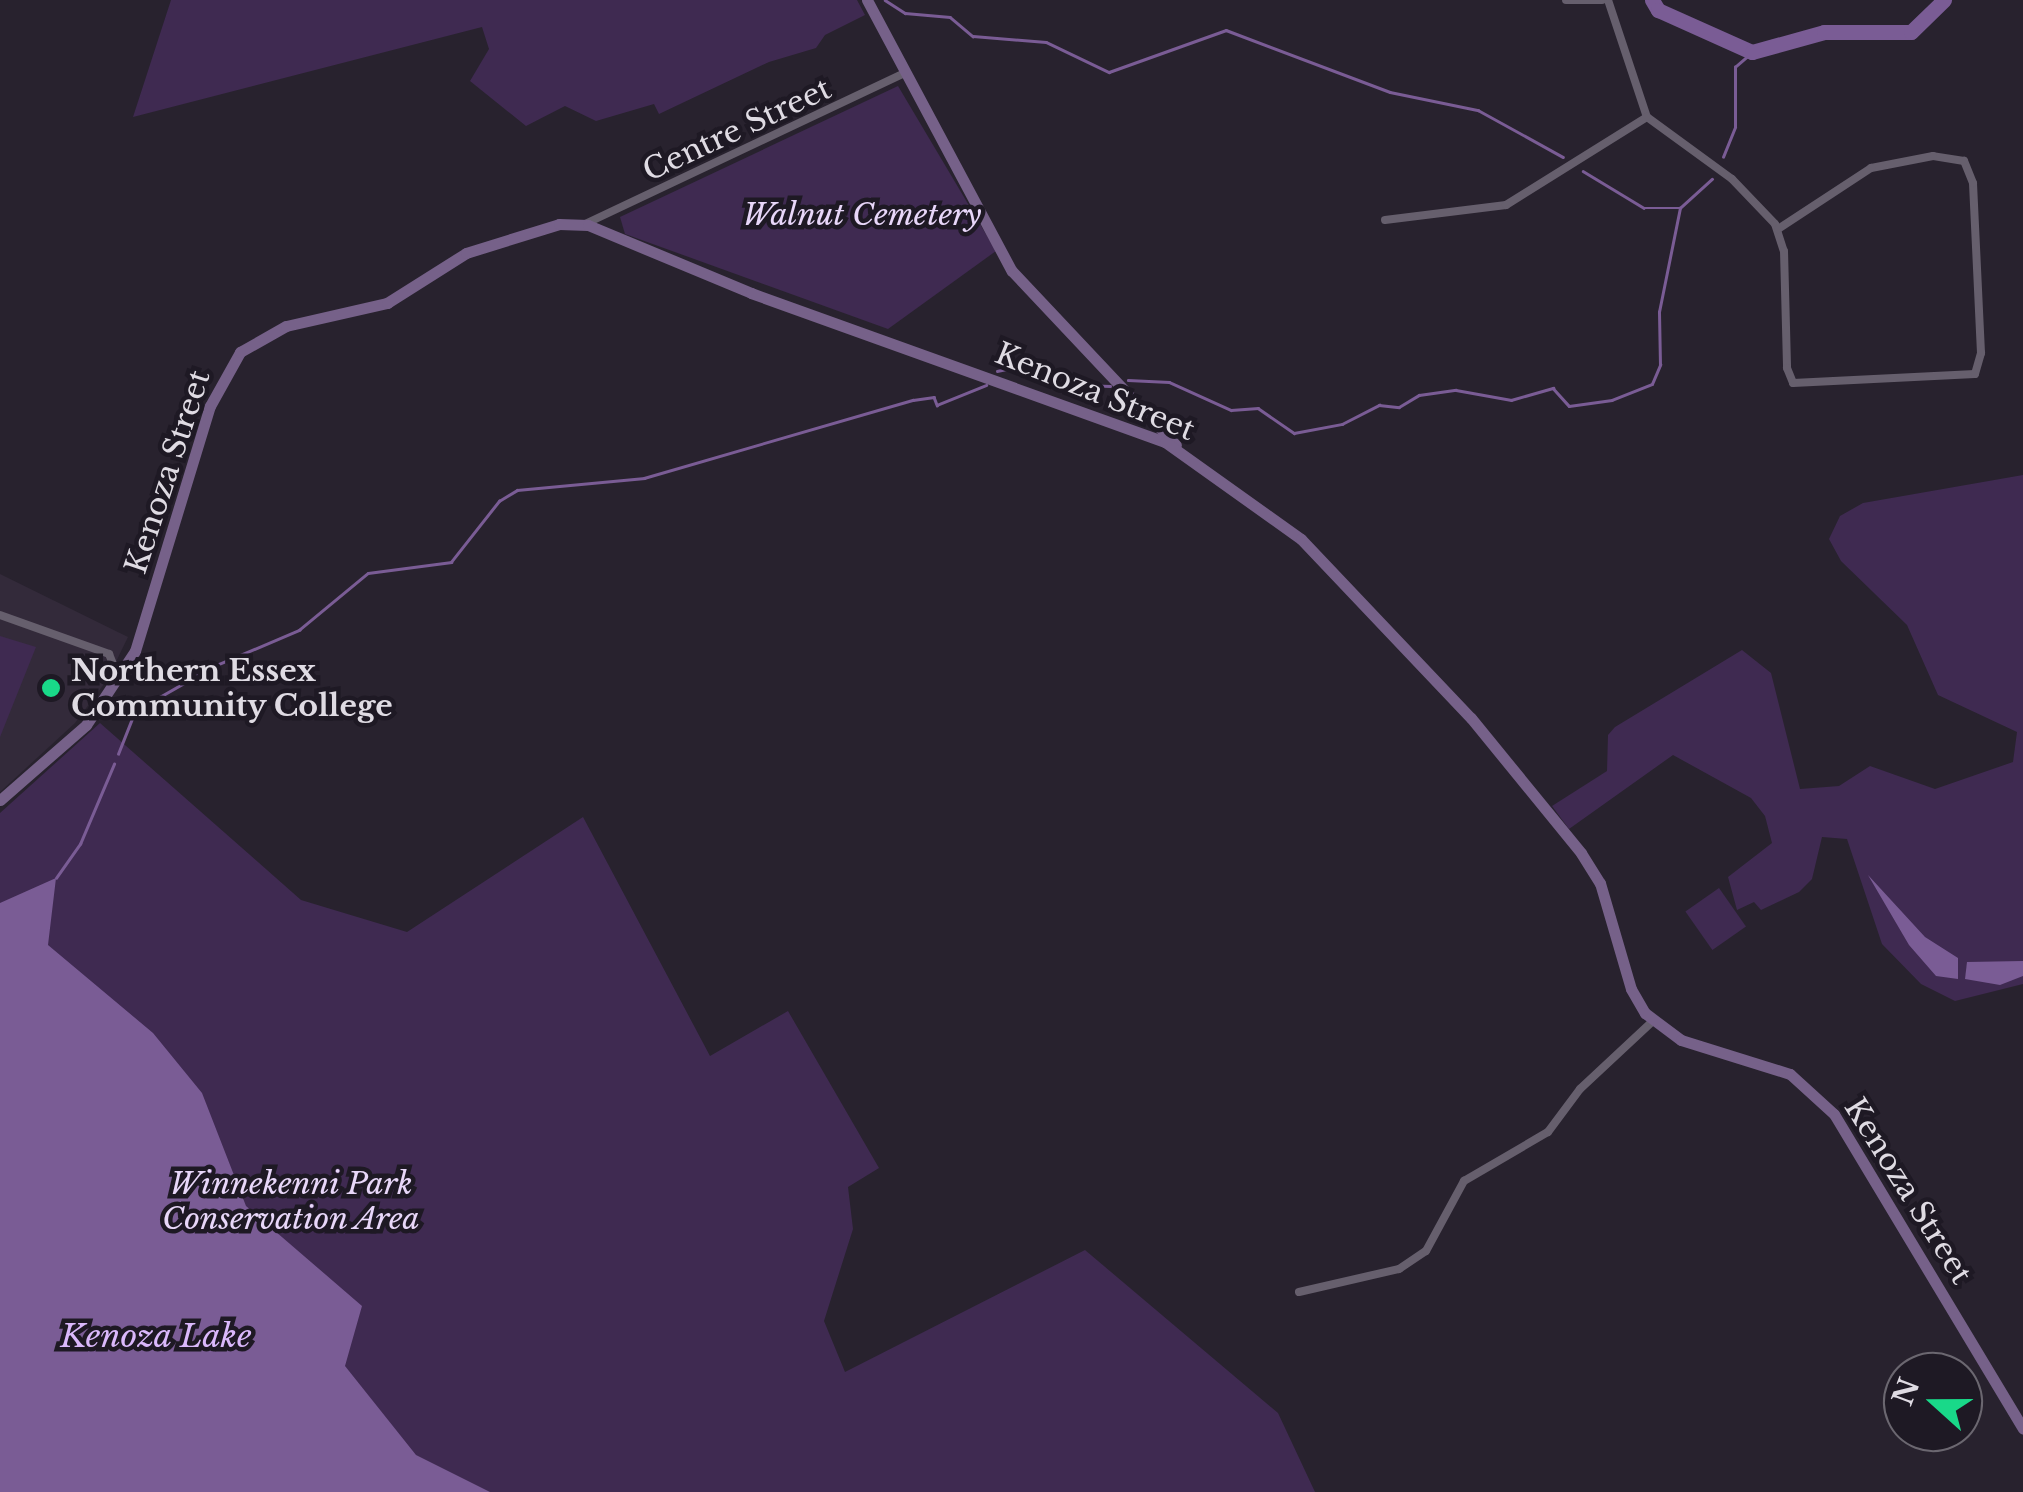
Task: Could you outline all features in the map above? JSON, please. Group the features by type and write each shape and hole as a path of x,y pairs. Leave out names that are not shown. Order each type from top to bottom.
{"street":[{"path":"867,0 1012,270 1182,451"},
{"path":"1566,0 1605,0 1647,117 1732,178 1778,229 1787,368 1794,383 1975,374 1981,353 1973,196 1964,161 1933,156 1871,168 1778,229"},
{"name":"Centre Street","path":"585,224 906,72"},
{"path":"1385,220 1506,205 1647,117"},
{"name":"Kenoza Street","path":"0,800 65,748 117,680 146,625 210,406 240,352 286,326 387,303 466,253 559,224 585,224 751,293 1182,451 1326,560 1528,785 1595,873 1631,989 1653,1021 1681,1040 1778,1069 1814,1091 1850,1138 2023,1429"},
{"path":"0,614 114,657 117,680"},
{"path":"1299,1292 1400,1269 1426,1251 1464,1180 1548,1132 1580,1089 1653,1021"}],"shaded area":[{"name":"Northern Essex Community College","path":"0,574 128,637 107,680 75,723 0,792"}],"green space":[{"path":"171,0 857,0 865,15 825,35 816,48 769,62 659,114 654,104 596,121 565,106 526,126 470,81 489,49 482,27 133,117"},
{"name":"Walnut Cemetery","path":"898,86 996,251 888,329 625,234 620,217"},
{"path":"2023,475 2023,984 1955,1001 1921,984 1882,944 1847,839 1822,837 1812,879 1799,892 1761,910 1754,902 1737,910 1728,877 1772,843 1765,816 1751,798 1673,755 1569,829 1552,806 1607,771 1608,735 1615,727 1742,650 1771,673 1800,789 1839,786 1870,766 1935,789 2013,762 2017,732 1938,695 1907,625 1841,561 1829,539 1840,516 1863,503"},
{"path":"0,636 36,647 0,737"},
{"name":"Winnekenni Park Conservation Area","path":"100,723 301,900 407,932 583,817 710,1056 788,1011 879,1168 848,1187 853,1229 824,1321 845,1372 1085,1250 1278,1413 1315,1492 0,1492 0,813"},
{"path":"1719,888 1746,927 1712,950 1685,912"}],"water":[{"path":"1868,875 1925,937 1958,958 1958,979 1936,976 1909,945"},
{"name":"Kenoza Lake","path":"56,878 48,945 153,1033 202,1093 246,1206 362,1306 345,1366 416,1455 490,1492 0,1492 0,903"},
{"path":"2023,961 2023,976 2000,985 1965,979 1967,962"}],"waterway":[{"path":"885,0 905,13 950,17 973,36 1046,42 1109,72 1226,30 1390,92 1478,110 1563,157"},
{"path":"1652,0 1658,10 1752,52 1824,32 1911,32 1944,0"},
{"path":"1723,157 1735,127 1735,67 1752,52"},
{"path":"1583,171 1644,208 1680,208"},
{"path":"1128,380 1169,382 1231,410 1258,408 1294,433 1342,424 1379,405 1399,407 1419,395 1456,390 1511,400 1553,388 1569,406 1612,400 1652,384 1660,365 1659,312 1680,208 1712,179"},
{"path":"997,371 1011,368 1053,384 1110,386"},
{"path":"118,754 135,711 212,667 299,630 368,573 451,562 499,501 517,490 644,478 913,400 934,397 937,405 986,385"},
{"path":"56,878 80,844 114,764"}],"place":[{"name":"Northern Essex Community College","path":"51,688"}]}
